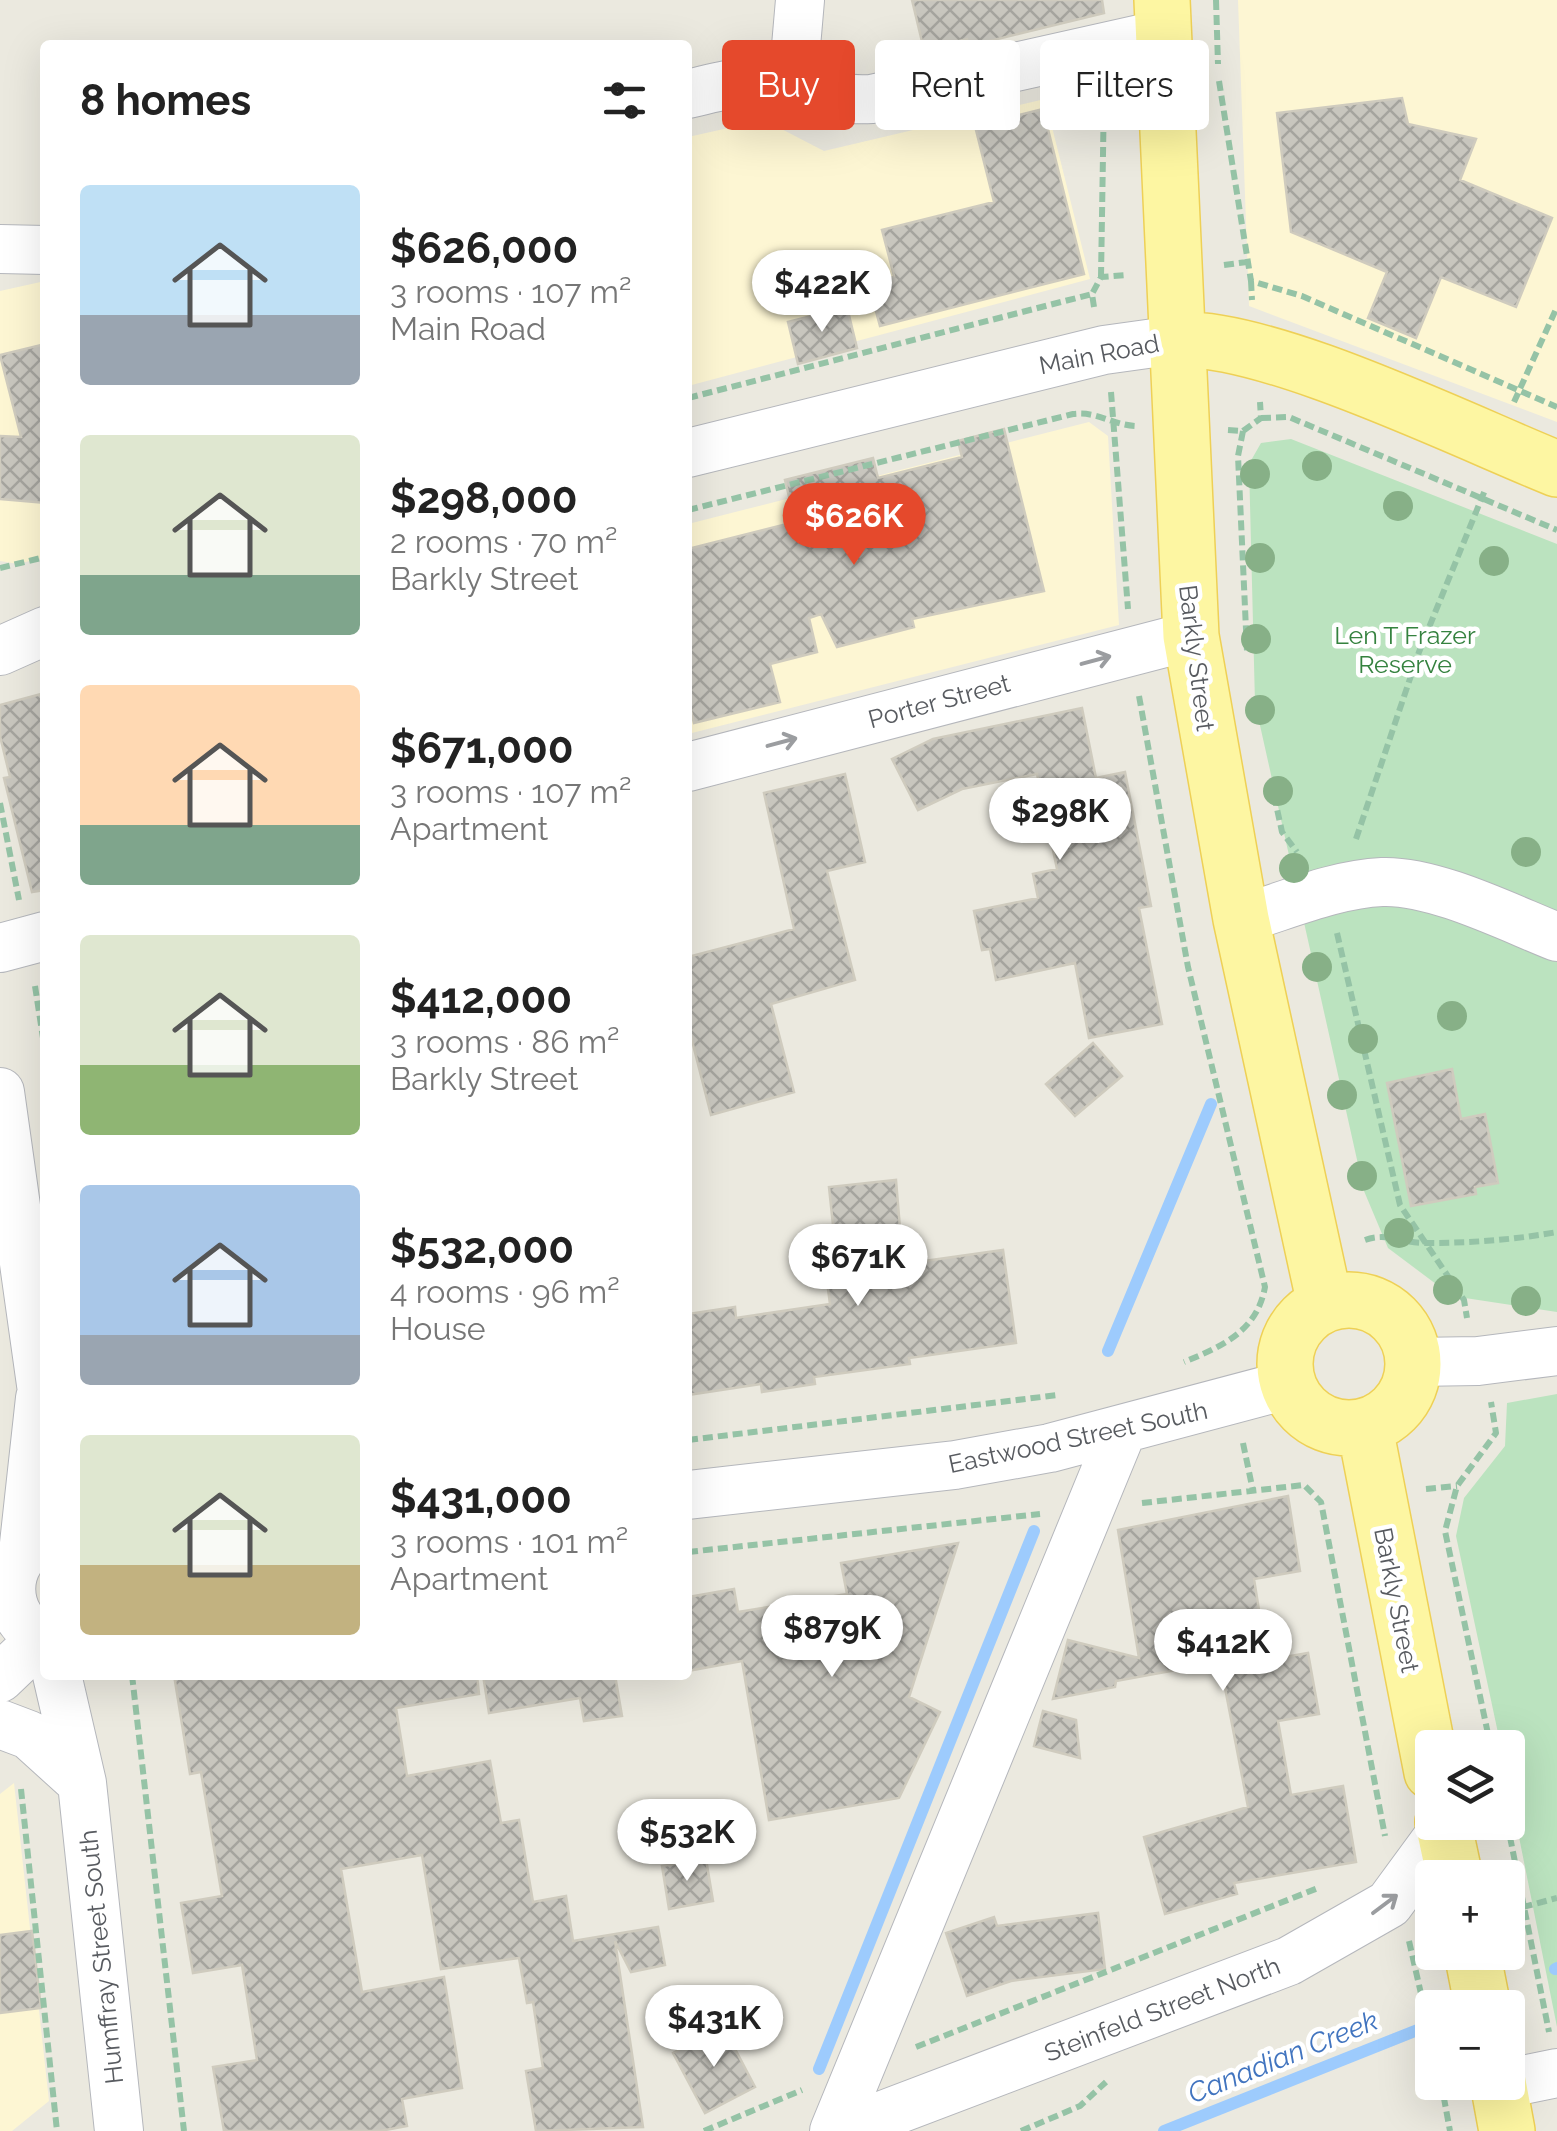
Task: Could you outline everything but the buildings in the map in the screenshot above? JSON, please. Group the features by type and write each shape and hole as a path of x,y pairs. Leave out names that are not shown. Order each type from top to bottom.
{"main road":[{"name":"Barkly Street","path":"1162,17 1191,636 1241,919 1325,1304"},
{"name":"Main Road","path":"1176,340 1220,344 1288,362 1557,469"},
{"path":"1358,1300 1379,1306 1397,1320 1410,1339 1412,1384 1385,1419 1365,1428 1340,1429 1318,1422 1299,1406 1287,1385 1284,1358 1293,1332 1310,1312 1325,1304 1358,1300"},
{"name":"Barkly Street","path":"1365,1428 1424,1730"}],"street":[{"path":"797,40 800,0"},
{"path":"1116,40 1162,17"},
{"path":"855,99 1040,60"},
{"path":"692,93 722,87"},
{"path":"0,250 40,250"},
{"name":"Main Road","path":"692,453 1032,367 1176,340"},
{"path":"0,618 40,612"},
{"path":"0,652 40,633"},
{"name":"Porter Street","path":"692,766 1191,636"},
{"path":"1241,919 1363,884 1408,884 1557,938"},
{"path":"0,1092 40,1384"},
{"path":"1414,1362 1478,1360 1557,1350"},
{"name":"Eastwood Street South","path":"692,1495 955,1466 1121,1432 1287,1385"},
{"path":"40,1427 19,1574 20,1622 40,1640"},
{"path":"837,2131 856,2071 1121,1432"},
{"path":"0,1678 40,1651"},
{"name":"Humffray Street South","path":"56,1680 82,1783 119,2131"},
{"name":"Humffray Street South","path":"82,1783 88,1680"},
{"path":"0,1724 29,1735 82,1783"},
{"name":"Steinfeld Street North","path":"837,2131 1302,1954 1389,1904 1448,1843"},
{"path":"1496,2110 1553,2051"}],"path":[{"path":"1216,0 1219,83 1251,281 1302,296 1557,408"},
{"path":"1101,277 1103,130"},
{"path":"692,397 1092,294"},
{"path":"1517,391 1557,308"},
{"path":"692,509 1072,414 1089,412 1116,426"},
{"path":"1261,418 1290,417 1557,530"},
{"path":"1243,431 1238,456 1248,661"},
{"path":"0,568 40,558"},
{"path":"1136,679 1188,967 1265,1287 1261,1310 1246,1328 1223,1346 1177,1365"},
{"path":"1270,775 1282,832 1327,894"},
{"path":"0,803 40,1025"},
{"path":"1365,1240 1385,1234 1416,1243 1478,1243 1557,1232"},
{"path":"1464,1300 1464,1309"},
{"path":"692,1440 1069,1394"},
{"path":"1487,1730 1445,1531 1457,1486 1496,1433 1493,1409"},
{"path":"692,1552 1304,1485 1321,1502 1386,1841"},
{"path":"133,1680 184,2131"},
{"path":"19,1771 57,2131"},
{"path":"704,2131 1334,1882"},
{"path":"1525,1904 1557,1898"},
{"path":"1525,1909 1553,2051"},
{"path":"1411,1949 1420,1990"},
{"path":"1444,2100 1450,2131"}],"shaded area":[{"path":"1238,0 1557,0 1557,422 1249,306"},
{"path":"1040,100 1040,130 1053,130 1090,279 692,385 692,136 722,129 783,130 824,151 913,130 1020,130 1020,105"},
{"path":"40,282 40,558 18,564 0,561 0,291"},
{"path":"1089,422 1108,436 1119,625 692,733 692,523"},
{"path":"14,1783 49,2101 12,2131 0,2131 0,1794"}],"green space":[{"name":"Len T Frazer Reserve","path":"1291,439 1557,544 1557,1312 1452,1296 1388,1248 1364,1191 1255,703 1249,464 1261,443"},
{"path":"1557,1394 1557,2027 1520,1840 1525,1840 1525,1730 1497,1730 1456,1536 1464,1498 1505,1446 1507,1403"}],"waterway":[{"path":"1108,1351 1211,1104"},
{"path":"819,2069 1034,1531"},
{"name":"Canadian Creek","path":"1164,2131 1415,2031"}]}
